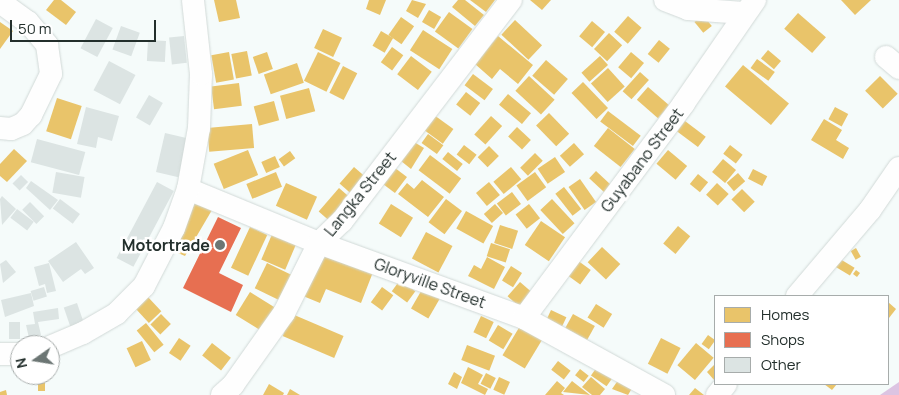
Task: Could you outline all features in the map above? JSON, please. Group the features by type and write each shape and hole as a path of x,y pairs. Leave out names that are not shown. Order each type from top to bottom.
{"street":[{"path":"60,343 83,333 117,313 144,286 174,228 188,189 200,128 201,74 193,0"},
{"name":"Langka Street","path":"222,395 233,385 284,313 319,243 342,221 511,0"},
{"path":"666,0 688,9 750,6"},
{"path":"0,2 28,22 46,45 51,74 31,115 23,124 11,129 0,128"},
{"name":"Guyabano Street","path":"524,318 684,103 750,6"},
{"path":"798,295 870,210 899,168"},
{"name":"Gloryville Street","path":"188,189 319,243 524,318 664,395"},
{"path":"717,395 725,385"}],"shaded area":[{"path":"899,382 899,395 880,395"}],"building: Homes":[{"path":"54,0 61,0 76,12 66,25 46,10"},
{"path":"214,0 236,0 240,18 219,22"},
{"path":"369,0 386,0 380,15 366,9"},
{"path":"412,0 426,4 418,18 406,11"},
{"path":"458,0 465,0 484,15 475,26 452,7"},
{"path":"470,0 495,0 486,12"},
{"path":"530,0 551,0 542,10"},
{"path":"841,0 871,0 855,15"},
{"path":"429,10 441,17 434,29 422,22"},
{"path":"449,12 472,29 458,48 435,31"},
{"path":"798,13 826,37 812,53 784,29"},
{"path":"703,15 712,26 703,33 694,22"},
{"path":"628,16 642,28 628,44 614,32"},
{"path":"401,17 414,26 401,44 388,35"},
{"path":"515,20 542,45 528,60 501,35"},
{"path":"592,21 605,32 592,47 579,36"},
{"path":"0,22 13,31 0,49"},
{"path":"323,29 342,38 333,57 314,48"},
{"path":"423,30 452,49 439,69 410,50"},
{"path":"381,31 393,38 385,53 372,46"},
{"path":"609,33 622,45 607,61 594,49"},
{"path":"498,36 533,65 518,84 500,69 492,79 475,64"},
{"path":"659,40 670,49 659,63 648,54"},
{"path":"392,47 403,55 392,71 381,62"},
{"path":"768,50 781,61 774,69 761,58"},
{"path":"247,51 252,76 236,79 231,54"},
{"path":"229,52 234,80 216,83 211,55"},
{"path":"267,52 273,69 259,74 253,57"},
{"path":"318,52 340,63 326,92 304,81"},
{"path":"631,52 644,63 631,78 618,67"},
{"path":"411,56 432,72 418,90 397,74"},
{"path":"600,56 608,65 589,82 581,73"},
{"path":"757,59 775,72 768,81 751,68"},
{"path":"546,60 568,79 554,95 532,76"},
{"path":"297,63 304,83 271,94 264,74"},
{"path":"743,65 789,104 771,125 725,86"},
{"path":"343,66 357,73 344,100 329,93"},
{"path":"608,68 625,87 608,102 591,83"},
{"path":"640,72 649,80 632,99 623,91"},
{"path":"473,74 493,89 485,100 465,85"},
{"path":"529,76 555,100 541,114 515,91"},
{"path":"880,76 898,94 883,109 865,91"},
{"path":"583,82 608,108 596,119 571,93"},
{"path":"239,83 242,106 214,109 211,86"},
{"path":"648,87 669,105 658,118 637,100"},
{"path":"309,88 315,111 286,119 280,96"},
{"path":"466,92 480,103 470,116 456,105"},
{"path":"508,94 531,113 522,124 499,105"},
{"path":"57,98 82,106 71,139 46,131"},
{"path":"274,101 279,120 259,126 254,106"},
{"path":"835,107 848,114 842,126 828,119"},
{"path":"608,111 641,136 633,146 600,121"},
{"path":"549,113 569,134 556,146 536,126"},
{"path":"434,115 453,129 443,144 423,130"},
{"path":"491,116 502,126 485,145 474,135"},
{"path":"824,119 842,130 836,140 849,148 843,159 811,140"},
{"path":"685,121 706,137 698,147 677,131"},
{"path":"252,124 254,148 209,152 207,128"},
{"path":"517,127 531,140 522,149 508,137"},
{"path":"608,128 635,149 621,167 594,146"},
{"path":"428,134 443,145 437,154 422,143"},
{"path":"414,142 424,148 411,169 401,161"},
{"path":"574,143 584,154 570,167 560,156"},
{"path":"464,145 477,155 469,164 457,154"},
{"path":"730,145 743,155 736,164 723,154"},
{"path":"489,146 499,156 488,167 478,157"},
{"path":"14,149 27,161 7,182 0,176 0,164"},
{"path":"248,150 258,175 224,189 214,164"},
{"path":"668,150 687,166 676,180 656,164"},
{"path":"290,151 295,158 284,167 279,159"},
{"path":"448,152 463,164 457,171 442,159"},
{"path":"535,153 543,161 528,176 520,168"},
{"path":"430,155 461,178 450,194 419,170"},
{"path":"275,156 280,167 266,173 261,162"},
{"path":"555,157 565,172 548,184 538,169"},
{"path":"723,159 736,170 725,183 712,172"},
{"path":"354,167 368,179 353,195 340,184"},
{"path":"511,167 521,179 504,194 493,182"},
{"path":"395,168 407,177 395,193 383,184"},
{"path":"753,169 767,176 762,186 748,179"},
{"path":"596,171 614,188 607,195 589,178"},
{"path":"276,172 282,187 252,199 246,184"},
{"path":"535,172 546,187 528,201 516,186"},
{"path":"738,173 745,181 734,191 727,183"},
{"path":"698,174 708,182 700,192 690,184"},
{"path":"580,179 596,202 585,210 569,187"},
{"path":"422,180 444,197 428,217 398,194 407,183 414,189"},
{"path":"489,182 500,195 487,206 476,193"},
{"path":"286,183 317,197 307,220 276,206"},
{"path":"717,183 729,194 718,206 706,195"},
{"path":"564,187 581,209 573,216 555,194"},
{"path":"339,188 353,200 332,223 319,211"},
{"path":"742,189 755,202 744,212 731,200"},
{"path":"512,192 521,204 506,215 497,203"},
{"path":"446,199 462,211 445,234 429,222"},
{"path":"552,199 575,223 563,234 540,210"},
{"path":"195,202 212,210 185,256 171,250"},
{"path":"391,204 413,218 401,237 379,224"},
{"path":"495,204 503,213 492,223 484,214"},
{"path":"529,204 540,218 527,229 516,214"},
{"path":"466,211 493,226 483,244 456,228"},
{"path":"541,221 565,237 549,261 525,245"},
{"path":"500,225 518,231 512,249 494,243"},
{"path":"678,226 690,236 675,254 663,244"},
{"path":"250,227 267,235 248,276 231,268"},
{"path":"273,232 297,242 285,270 261,260"},
{"path":"426,232 452,246 438,273 412,258"},
{"path":"491,243 510,249 506,262 487,256"},
{"path":"602,247 620,264 606,279 588,262"},
{"path":"856,248 861,257 856,260 851,251"},
{"path":"319,253 375,267 361,303 326,289 320,303 303,296"},
{"path":"487,257 505,267 494,289 468,276 474,265 481,269"},
{"path":"840,259 855,268 850,275 835,267"},
{"path":"577,260 591,270 580,285 566,275"},
{"path":"267,263 292,275 280,300 255,288"},
{"path":"511,266 522,273 513,287 502,280"},
{"path":"856,270 860,273 857,277 853,274"},
{"path":"400,280 415,291 407,302 392,291"},
{"path":"520,282 535,295 523,309 508,296"},
{"path":"424,286 441,296 428,319 411,309"},
{"path":"382,287 393,295 382,311 371,302"},
{"path":"250,292 281,311 266,334 236,315"},
{"path":"147,296 161,311 149,323 135,308"},
{"path":"889,303 896,309 889,318"},
{"path":"596,304 612,314 604,328 588,318"},
{"path":"551,310 566,317 561,328 546,321"},
{"path":"161,314 171,324 160,335 150,325"},
{"path":"292,314 344,336 334,358 283,336"},
{"path":"573,314 595,326 587,340 565,328"},
{"path":"481,316 494,322 486,338 473,332"},
{"path":"146,323 164,345 154,352 137,331"},
{"path":"498,325 513,334 503,349 489,340"},
{"path":"520,326 542,339 525,369 502,355"},
{"path":"708,335 714,339 709,349 702,344"},
{"path":"179,338 191,346 181,361 169,353"},
{"path":"661,338 681,348 667,374 648,364"},
{"path":"142,341 151,360 135,367 127,348"},
{"path":"212,343 231,358 221,370 202,356"},
{"path":"696,343 714,358 695,380 677,365"},
{"path":"467,345 495,356 489,371 461,360"},
{"path":"558,361 571,371 564,380 551,370"},
{"path":"599,364 615,375 607,386 591,375"},
{"path":"714,365 714,380 707,372"},
{"path":"468,367 483,375 478,384 488,389 485,395 461,383"},
{"path":"580,369 589,376 584,382 575,375"},
{"path":"454,372 462,377 457,389 448,384"},
{"path":"486,373 496,378 490,389 481,384"},
{"path":"621,376 634,385 628,395 612,389"},
{"path":"499,377 510,382 504,395 493,390"},
{"path":"591,377 605,389 600,395 592,395 582,387"},
{"path":"557,381 565,388 561,393 564,395 545,395"},
{"path":"572,381 590,395 563,392"},
{"path":"269,384 284,393 283,395 263,395"},
{"path":"38,385 45,385 45,391 38,391"},
{"path":"825,385 836,385 832,390"},
{"path":"695,388 704,395 689,395"},
{"path":"290,389 300,395 287,395"},
{"path":"6,390 7,395 0,395 0,392"}],"building: Shops":[{"path":"218,217 241,228 219,273 243,285 231,312 183,288"}],"building: Other":[{"path":"96,19 113,28 97,57 81,48"},
{"path":"121,26 140,33 131,56 112,49"},
{"path":"184,36 187,63 172,64 169,38"},
{"path":"148,40 166,41 165,62 147,61"},
{"path":"109,61 135,75 120,104 94,90"},
{"path":"149,95 163,103 150,126 136,118"},
{"path":"86,107 119,116 112,141 98,137 96,148 77,144"},
{"path":"165,133 187,138 178,177 156,172"},
{"path":"37,139 85,152 79,175 31,162"},
{"path":"56,172 85,177 81,198 52,193"},
{"path":"21,175 28,182 20,191 13,183"},
{"path":"31,181 58,200 50,210 26,188"},
{"path":"157,182 174,191 133,267 117,258"},
{"path":"2,196 16,209 2,225 0,199"},
{"path":"60,199 80,214 73,224 53,209"},
{"path":"30,202 44,216 36,224 22,210"},
{"path":"17,209 34,222 27,230 10,218"},
{"path":"76,242 94,268 85,274 81,269 63,282 48,261"},
{"path":"6,260 16,272 3,283 0,264"},
{"path":"49,263 56,291 47,293 45,284 39,286 34,267"},
{"path":"44,287 47,297 34,301 31,291"},
{"path":"31,293 34,306 5,317 1,300"},
{"path":"77,303 85,326 72,330 64,308"},
{"path":"58,308 59,319 38,322 41,335 28,335 26,325 35,324 33,312"},
{"path":"9,322 20,322 20,335 10,335 10,339"}],"place":[{"name":"Motortrade","path":"220,245"}]}
